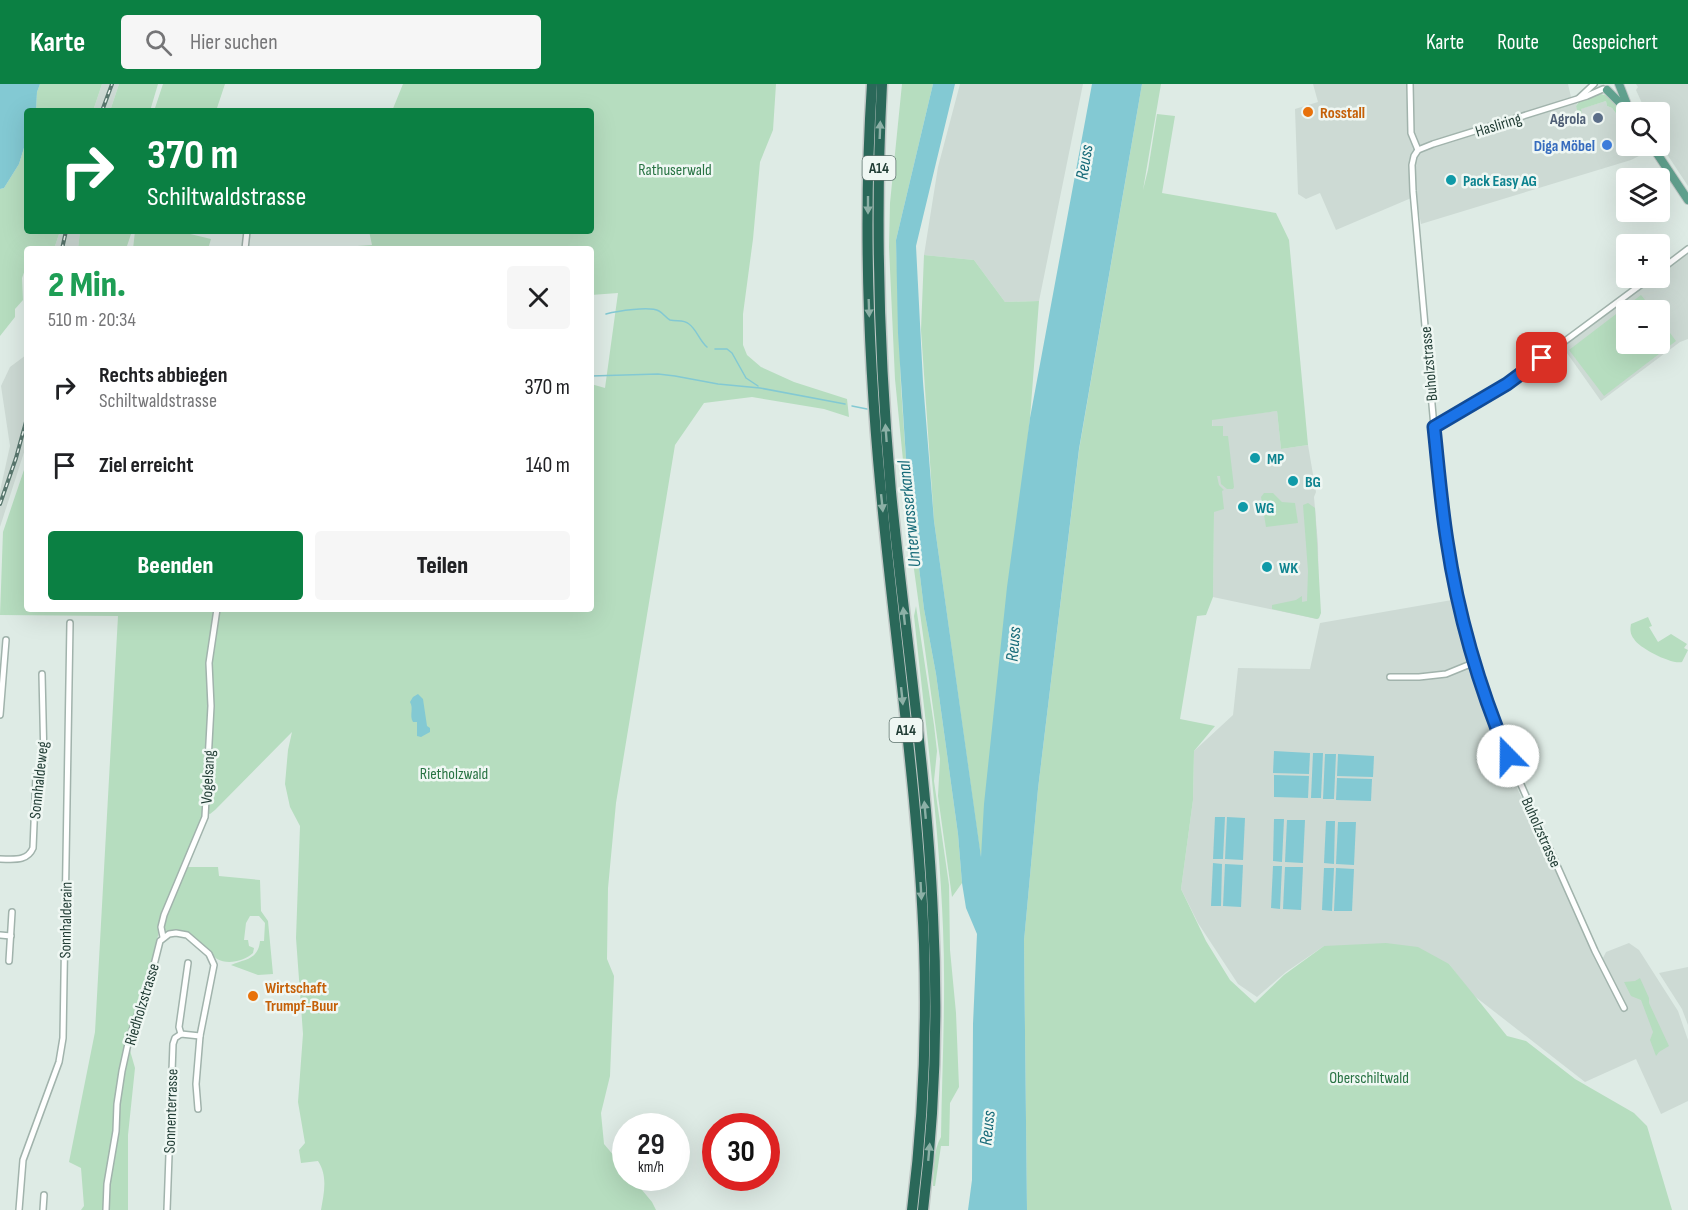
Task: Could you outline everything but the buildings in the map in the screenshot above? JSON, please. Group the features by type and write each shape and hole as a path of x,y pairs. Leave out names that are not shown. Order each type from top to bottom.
{"highway":[{"name":"A14","path":"872,84 867,249 873,398 916,821 924,940 922,1095 912,1210"},
{"name":"A14","path":"882,84 878,252 884,397 895,531 924,800 933,916 934,1054 931,1133 923,1210"}],"main road":[{"path":"1603,88 1614,88 1618,84 1625,102"},
{"path":"1603,88 1618,102"},
{"path":"1659,156 1688,200"}],"street":[{"name":"Buholzstrasse","path":"1410,84 1411,133 1418,150 1412,161 1413,191 1434,427 1447,541 1473,663 1513,769 1595,951 1624,1008"},
{"name":"Hasliring","path":"1578,99 1594,84"},
{"name":"Hasliring","path":"1418,150 1578,99 1603,88"},
{"path":"1670,263 1688,249"},
{"path":"1434,427 1507,384 1637,288"},
{"name":"Vogelsang","path":"163,937 161,927 164,915 205,817 211,706 209,663 217,612"},
{"name":"Sonnhalderain","path":"19,1210 23,1160 59,1062 63,1038 70,623"},
{"path":"0,715 6,640"},
{"path":"1390,678 1446,674 1473,663"},
{"name":"Sonnhaldeweg","path":"0,859 22,859 28,856 33,848 36,776 44,761 42,674"},
{"path":"9,961 12,912"},
{"path":"163,937 176,933 187,935 214,961 200,1036 196,1084 198,1109"},
{"path":"0,935 11,936"},
{"name":"Riedholzstrasse","path":"106,1210 117,1104 127,1050 163,937"},
{"name":"Sonnenterrasse","path":"167,1210 173,1044 175,1038 181,1034 179,1028 188,963"},
{"path":"181,1034 200,1036"},
{"path":"43,1210 44,1195"}],"shaded area":[{"path":"102,84 119,84 111,108 94,108"},
{"path":"960,84 1083,84 1039,301 1005,302 974,260 924,255 938,167"},
{"path":"1313,84 1568,84 1571,97 1578,102 1576,106 1579,113 1582,113 1580,109 1606,101 1607,106 1616,113 1616,156 1639,156 1421,224 1416,196 1336,230 1320,193 1306,199 1298,194 1295,109 1318,102"},
{"path":"1636,84 1688,84 1688,186 1668,156 1670,102 1641,102 1636,90 1638,87"},
{"path":"59,234 80,234 78,246 55,246"},
{"path":"1688,253 1688,339 1670,349 1670,300 1623,300 1639,288 1670,288 1670,266"},
{"path":"1616,305 1616,354 1664,354 1601,401 1562,346"},
{"path":"24,356 24,452 0,527 0,491 10,446 1,386 10,367"},
{"path":"1277,411 1281,449 1308,445 1316,492 1314,497 1318,544 1319,618 1317,619 1213,597 1212,419"},
{"path":"1452,600 1496,743 1621,1010 1626,1006 1603,958 1606,952 1629,943 1639,950 1678,1011 1688,1040 1688,1101 1661,1114 1636,1059 1585,1082 1473,995 1449,964 1324,946 1286,972 1257,997 1238,984 1198,923 1181,889 1193,800 1194,751 1233,715 1238,668 1310,669 1320,623"},
{"path":"1688,967 1688,1025 1682,1009 1659,973"}],"green space":[{"path":"40,84 102,84 94,108 36,108"},
{"path":"119,84 158,84 151,108 111,108"},
{"path":"163,84 225,84 217,108 155,108"},
{"name":"Rietholzwald","path":"403,84 776,84 773,130 760,162 743,314 743,345 747,355 761,367 794,382 847,399 849,417 824,409 752,397 704,403 675,445 616,803 608,888 607,959 614,976 610,1076 601,1113 604,1144 612,1154 612,1191 643,1191 656,1210 321,1210 324,1185 321,1167 318,1161 301,1163 299,1150 305,1143 298,1102 303,1034 296,938 300,826 290,807 285,784 292,732 215,810 210,814 207,813 210,668 218,612 594,612 594,385 605,388 618,293 594,295 594,246 358,246 372,245 370,234 594,234 594,108 393,108"},
{"path":"902,84 933,84 896,240 906,459 924,609 936,674 958,834 962,883 952,897 938,796 940,759 913,562 895,379 889,247 890,203"},
{"name":"Oberschiltwald","path":"1142,84 1161,84 1143,190 1157,114 1175,116 1162,193 1276,213 1289,240 1308,445 1281,449 1277,411 1212,420 1212,426 1223,426 1223,436 1228,436 1234,487 1227,489 1221,484 1220,476 1217,476 1219,485 1224,490 1222,491 1224,509 1214,512 1213,597 1206,615 1197,616 1180,719 1215,726 1194,751 1193,800 1181,889 1206,941 1230,980 1255,1003 1284,975 1324,946 1386,943 1418,947 1449,964 1507,1036 1526,1041 1575,1079 1634,1113 1647,1126 1672,1210 1027,1210 1024,941 1038,789 1079,450"},
{"path":"1601,94 1609,97 1616,104 1616,113 1607,106 1606,101 1581,109 1582,114 1578,113 1576,106 1587,98"},
{"path":"24,148 24,234 59,234 55,246 24,246 23,300 15,309 15,317 0,336 0,189 4,188 19,164"},
{"path":"80,234 131,234 127,246 78,246"},
{"path":"135,234 190,234 211,239 209,246 133,246"},
{"path":"924,255 974,260 1005,302 1039,301 1030,418 981,859 934,521 921,330"},
{"path":"1641,295 1645,300 1634,300"},
{"path":"1616,314 1616,354 1659,354 1604,396 1569,350"},
{"path":"1670,333 1676,341 1670,346"},
{"path":"24,470 24,612 216,612 208,661 210,704 205,810 161,920 154,956 127,1040 135,1068 128,1135 128,1210 81,1210 84,1206 81,1168 69,1162 95,1032 118,616 0,615 3,532"},
{"path":"1264,493 1273,493 1282,502 1295,503 1298,523 1266,527 1261,497"},
{"path":"1308,503 1315,508 1321,613 1317,619 1272,609 1272,605 1296,600 1302,596 1302,602 1307,601 1308,571 1303,505"},
{"path":"916,606 934,725 937,751 934,781 949,885 950,950 956,1013 959,1087 950,1103 949,1146 941,1146 935,1186 933,1186 934,1161 941,1137 944,954 935,811 914,616"},
{"path":"1648,617 1652,626 1649,627 1658,642 1671,634 1687,644 1684,648 1688,650 1682,662 1671,661 1656,655 1637,643 1631,632 1631,624"},
{"path":"184,867 218,867 219,876 260,880 261,911 268,921 273,974 258,975 231,965 254,955 260,941 264,941 265,923 259,916 250,916 246,923 244,940 248,940 249,946 254,948 253,953 236,961 226,962 217,959 188,934 179,930 163,931 162,926"},
{"path":"1640,978 1669,1046 1656,1056 1650,1040 1653,1032 1641,1000 1631,996 1624,982"}],"water":[{"path":"0,84 40,84 36,108 24,108 24,148 19,164 4,188 0,189"},
{"name":"Reuss","path":"933,84 955,84 916,246 923,382 934,521 981,857 984,804 1007,587 1030,418 1092,84 1142,84 1079,449 1038,789 1024,941 1027,1210 968,1210 972,1180 973,1024 977,934 966,908 936,674 924,609 906,459 898,333 896,240"},
{"path":"418,694 423,699 427,726 430,728 430,732 421,737 417,736 417,722 413,722 410,702"},
{"path":"1274,751 1310,753 1309,774 1273,773"},
{"path":"1313,753 1323,753 1321,798 1311,798"},
{"path":"1325,754 1336,754 1334,799 1323,799"},
{"path":"1338,754 1374,756 1373,777 1337,776"},
{"path":"1274,775 1309,776 1308,798 1274,797"},
{"path":"1337,778 1372,779 1371,801 1336,800"},
{"path":"1215,817 1225,817 1223,859 1213,859"},
{"path":"1227,817 1245,818 1243,860 1225,859"},
{"path":"1274,819 1284,819 1282,862 1273,861"},
{"path":"1287,820 1305,820 1303,863 1285,862"},
{"path":"1326,821 1335,821 1334,864 1324,863"},
{"path":"1338,822 1356,822 1354,865 1336,864"},
{"path":"1213,863 1222,864 1221,906 1211,906"},
{"path":"1225,864 1243,865 1241,907 1223,906"},
{"path":"1273,866 1282,866 1280,909 1271,908"},
{"path":"1285,867 1303,867 1301,910 1283,909"},
{"path":"1324,868 1334,868 1332,911 1322,910"},
{"path":"1336,868 1354,869 1352,911 1334,911"}],"waterway":[{"path":"606,314 641,309 659,311 670,320 687,322 707,347"},
{"path":"715,349 727,349 732,353 746,378 758,386"},
{"path":"594,376 658,374 760,388 845,404"},
{"path":"852,406 867,409"}],"railway":[{"path":"103,108 112,84"},
{"path":"63,246 65,234"},
{"path":"0,504 24,429"}],"place":[{"name":"Rosstall","path":"1308,112"},
{"name":"Agrola","path":"1598,118"},
{"name":"Diga Möbel","path":"1607,145"},
{"name":"Pack Easy AG","path":"1451,180"},
{"name":"MP","path":"1255,458"},
{"name":"BG","path":"1293,481"},
{"name":"WG","path":"1243,507"},
{"name":"WK","path":"1267,567"},
{"name":"Wirtschaft Trumpf-Buur","path":"253,996"}],"route":[{"path":"1508,756 1473,663 1457,595 1447,541 1434,427 1507,384 1542,358"}],"park label":[{"name":"Rathuserwald","path":"675,169"}],"water label":[{"name":"Unterwasserkanal","path":"909,514"}]}
